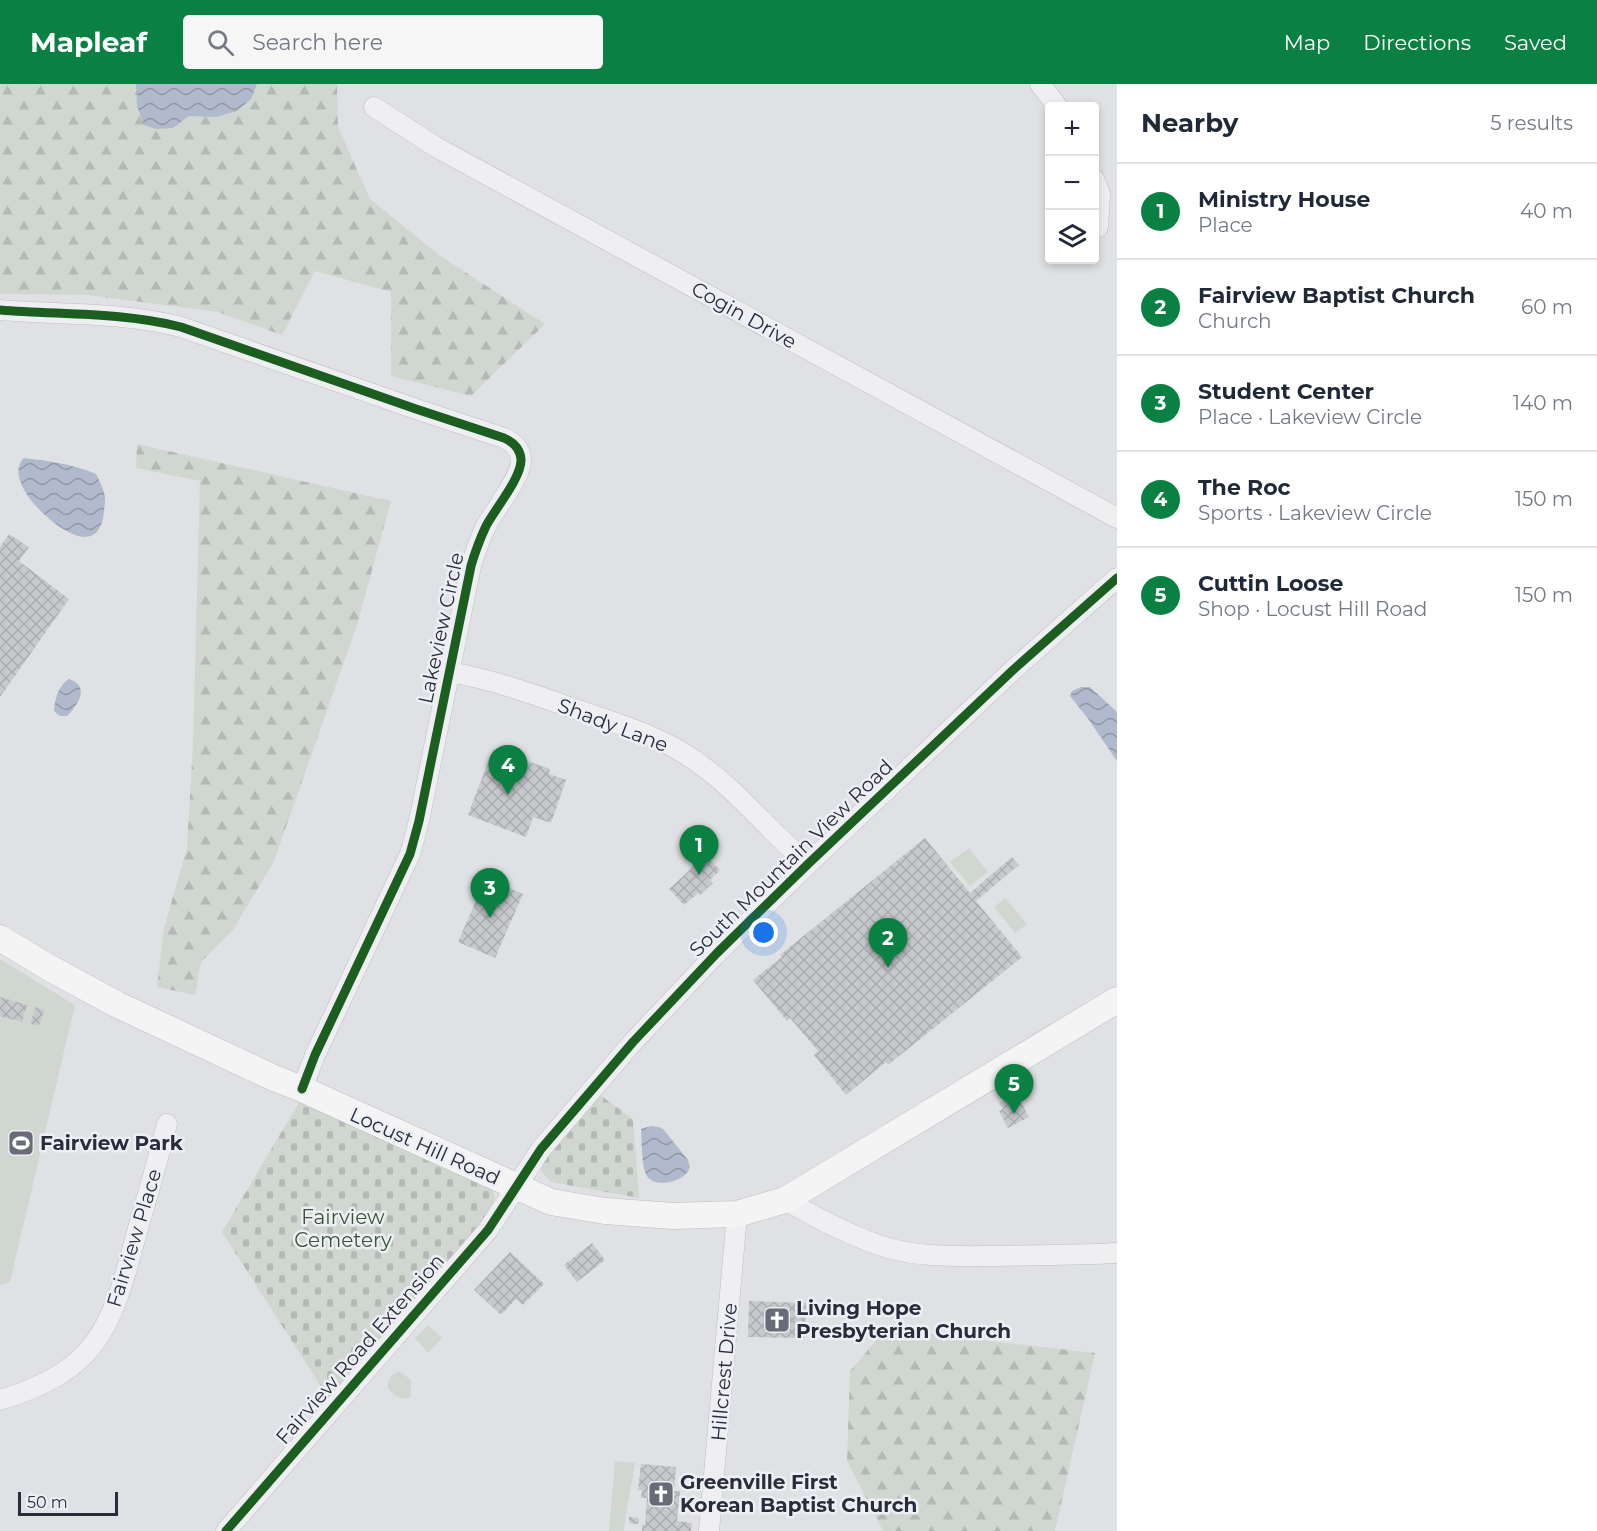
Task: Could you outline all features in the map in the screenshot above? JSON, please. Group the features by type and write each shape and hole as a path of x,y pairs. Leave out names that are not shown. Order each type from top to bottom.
{"main road":[{"name":"Locust Hill Road","path":"0,938 48,968 116,1004 274,1078 552,1202 605,1211 673,1216 737,1214 785,1200 1117,1000"}],"street":[{"path":"1040,84 1054,102"},
{"name":"Cogin Drive","path":"374,107 436,147 1117,518"},
{"path":"1099,191 1099,210"},
{"name":"Lakeview Circle","path":"0,310 129,318 181,327 405,406 504,438 514,444 520,455 521,462 517,473 476,548 419,821 410,854 315,1055 302,1089"},
{"name":"South Mountain View Road","path":"515,1186 566,1118 633,1042 731,939 1013,670 1117,578"},
{"name":"Shady Lane","path":"450,672 477,676 524,691 645,734 681,752 715,775 808,864"},
{"name":"Fairview Place","path":"0,1400 31,1390 58,1376 84,1355 103,1330 121,1292 167,1125"},
{"name":"Fairview Road Extension","path":"226,1531 488,1230 515,1186"},
{"path":"785,1200 823,1222 861,1238 909,1252 952,1256 1117,1253"},
{"name":"Hillcrest Drive","path":"709,1531 737,1214"}],"green space":[{"path":"0,84 337,84 338,127 370,199 439,255 545,324 471,396 391,376 391,292 315,271 282,335 218,312 88,295 0,294"},
{"path":"137,444 391,501 357,625 274,861 233,930 201,962 195,995 157,987 164,928 187,848 193,743 200,481 136,468"},
{"path":"969,848 988,872 970,886 950,862"},
{"path":"1005,898 1027,924 1015,933 994,907"},
{"name":"Fairview Park","path":"0,959 75,1005 10,1282 0,1285"},
{"path":"600,1095 633,1119 639,1198 551,1182 541,1171 558,1139"},
{"name":"Fairview Cemetery","path":"300,1101 488,1182 495,1196 491,1214 329,1399 222,1232"},
{"path":"428,1325 442,1338 428,1353 415,1338"},
{"path":"886,1329 1095,1353 1055,1531 883,1531 847,1461 850,1371"},
{"path":"399,1371 411,1380 411,1397 401,1398 388,1389 388,1381 393,1374"},
{"path":"615,1461 635,1463 624,1531 609,1531"}],"water":[{"path":"136,84 257,84 251,99 237,111 216,117 189,116 173,128 156,129 144,125 137,106"},
{"path":"24,458 70,465 96,474 105,500 103,519 97,531 89,537 74,535 61,528 36,506 20,480 19,468"},
{"path":"69,679 79,686 80,696 67,716 60,716 54,711 56,697 62,685"},
{"path":"1081,687 1090,687 1117,712 1117,761 1070,696 1072,691"},
{"path":"651,1126 664,1130 688,1160 690,1167 683,1177 663,1183 651,1180 647,1176 643,1160 641,1129"}],"building":[{"path":"9,534 29,547 19,561 69,599 0,697 0,547"},
{"path":"493,749 550,769 549,774 566,780 551,823 533,817 526,837 468,815"},
{"path":"925,838 970,893 1012,857 1019,865 976,901 1022,957 888,1065 886,1062 846,1095 814,1055 818,1051 790,1018 787,1021 753,980 782,957 780,955"},
{"path":"692,841 720,870 710,880 713,883 684,905 669,889 694,866 681,851"},
{"path":"486,878 523,894 495,958 458,942"},
{"path":"0,997 27,1005 22,1022 0,1016"},
{"path":"36,1007 44,1010 39,1026 30,1024"},
{"path":"1013,1095 1016,1100 1019,1099 1029,1117 1008,1128 999,1111 1003,1109 999,1103"},
{"path":"592,1243 605,1260 577,1282 564,1265"},
{"path":"510,1252 544,1284 523,1305 516,1299 501,1315 474,1290"},
{"name":"Living Hope Presbyterian Church","path":"749,1301 806,1303 805,1338 748,1337"},
{"name":"Greenville First Korean Baptist Church","path":"641,1464 676,1467 674,1491 680,1491 677,1521 692,1523 691,1531 642,1531 642,1524 645,1525 647,1498 641,1498 642,1490 638,1490"},
{"path":"629,1517 639,1518 638,1524 629,1523"}],"cycle path":[{"path":"0,310 114,316 181,327 504,438 518,449 521,459 517,475 486,526 471,566 419,821 410,854 315,1055 302,1089"},
{"path":"226,1531 488,1230 541,1149 633,1042 717,953 808,864 1013,670 1117,578"}],"place":[{"name":"The Roc","path":"508,795"},
{"name":"Ministry House","path":"699,875"},
{"name":"Student Center","path":"490,918"},
{"name":"Fairview Baptist Church","path":"888,968"},
{"name":"Cuttin Loose","path":"1014,1114"},
{"name":"Fairview Park","path":"21,1143"},
{"name":"Living Hope Presbyterian Church","path":"777,1320"},
{"name":"Greenville First Korean Baptist Church","path":"661,1494"}]}
